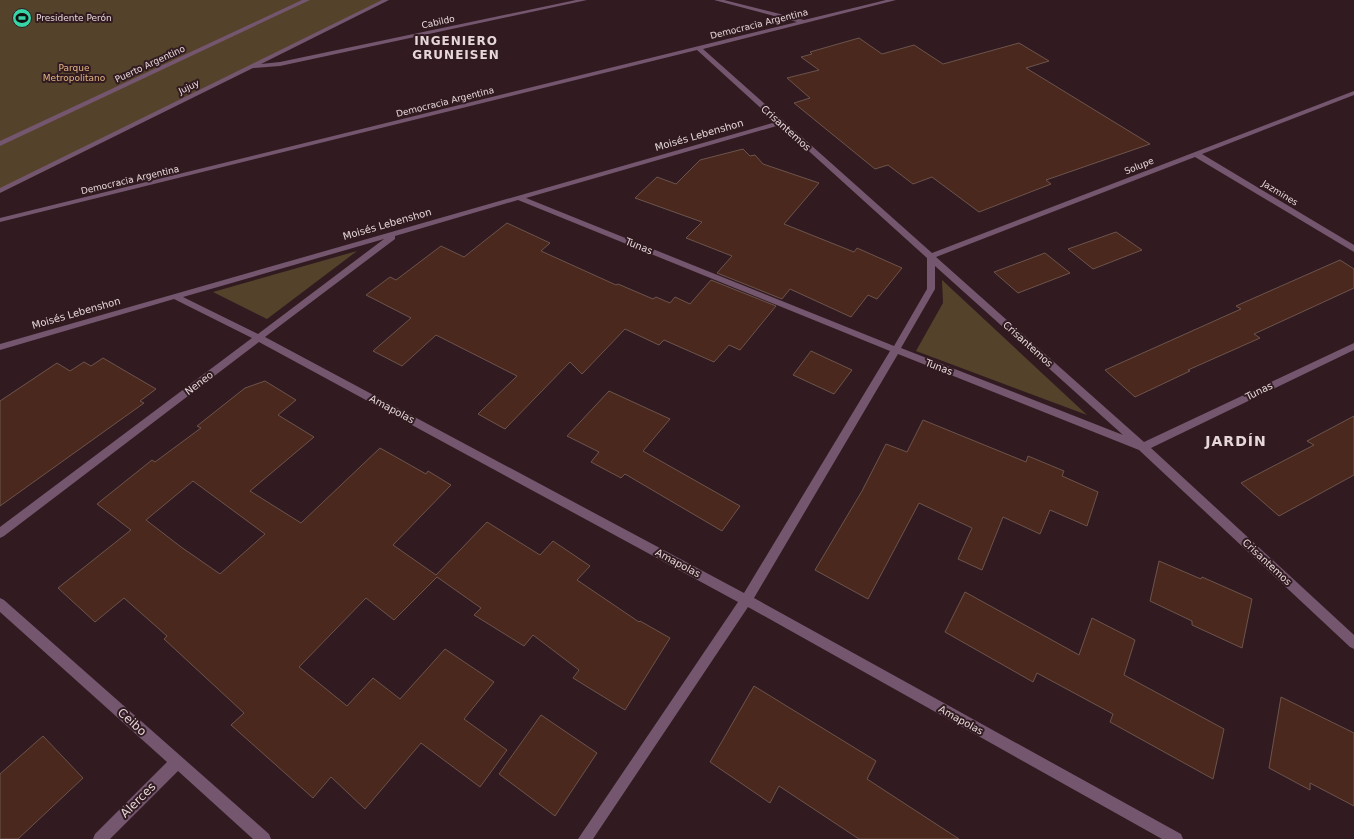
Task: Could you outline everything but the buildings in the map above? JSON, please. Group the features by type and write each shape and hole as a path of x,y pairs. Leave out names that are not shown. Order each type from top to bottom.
{"street":[{"name":"Puerto Argentino","path":"0,144 307,0"},
{"name":"Jujuy","path":"0,191 386,0"},
{"name":"Cabildo","path":"247,68 288,62 584,0"},
{"path":"718,0 805,22"},
{"name":"Democracia Argentina","path":"0,220 893,0"},
{"name":"Crisantemos","path":"698,48 1143,447 1354,643"},
{"name":"Solupe","path":"931,256 1354,94"},
{"name":"Moisés Lebenshon","path":"0,347 781,123"},
{"name":"Jazmines","path":"1196,154 1354,249"},
{"name":"Tunas","path":"519,198 896,350 1143,447 1354,346"},
{"name":"Neneo","path":"0,533 397,233"},
{"path":"585,839 746,600 896,350 931,289 931,256"},
{"name":"Amapolas","path":"175,296 259,338 746,600 1176,839"},
{"name":"Ceibo","path":"0,604 264,839"},
{"name":"Alerces","path":"100,839 177,762"}],"green space":[{"name":"Parque Metropolitano","path":"0,0 386,0 0,191"},
{"path":"357,251 267,319 213,292"},
{"path":"942,280 1087,415 916,351 943,303"}],"place":[{"name":"Presidente Perón","path":"22,18"}],"district":[{"name":"INGENIERO GRUNEISEN","path":"456,48"},
{"name":"JARDÍN","path":"1236,441"}]}
